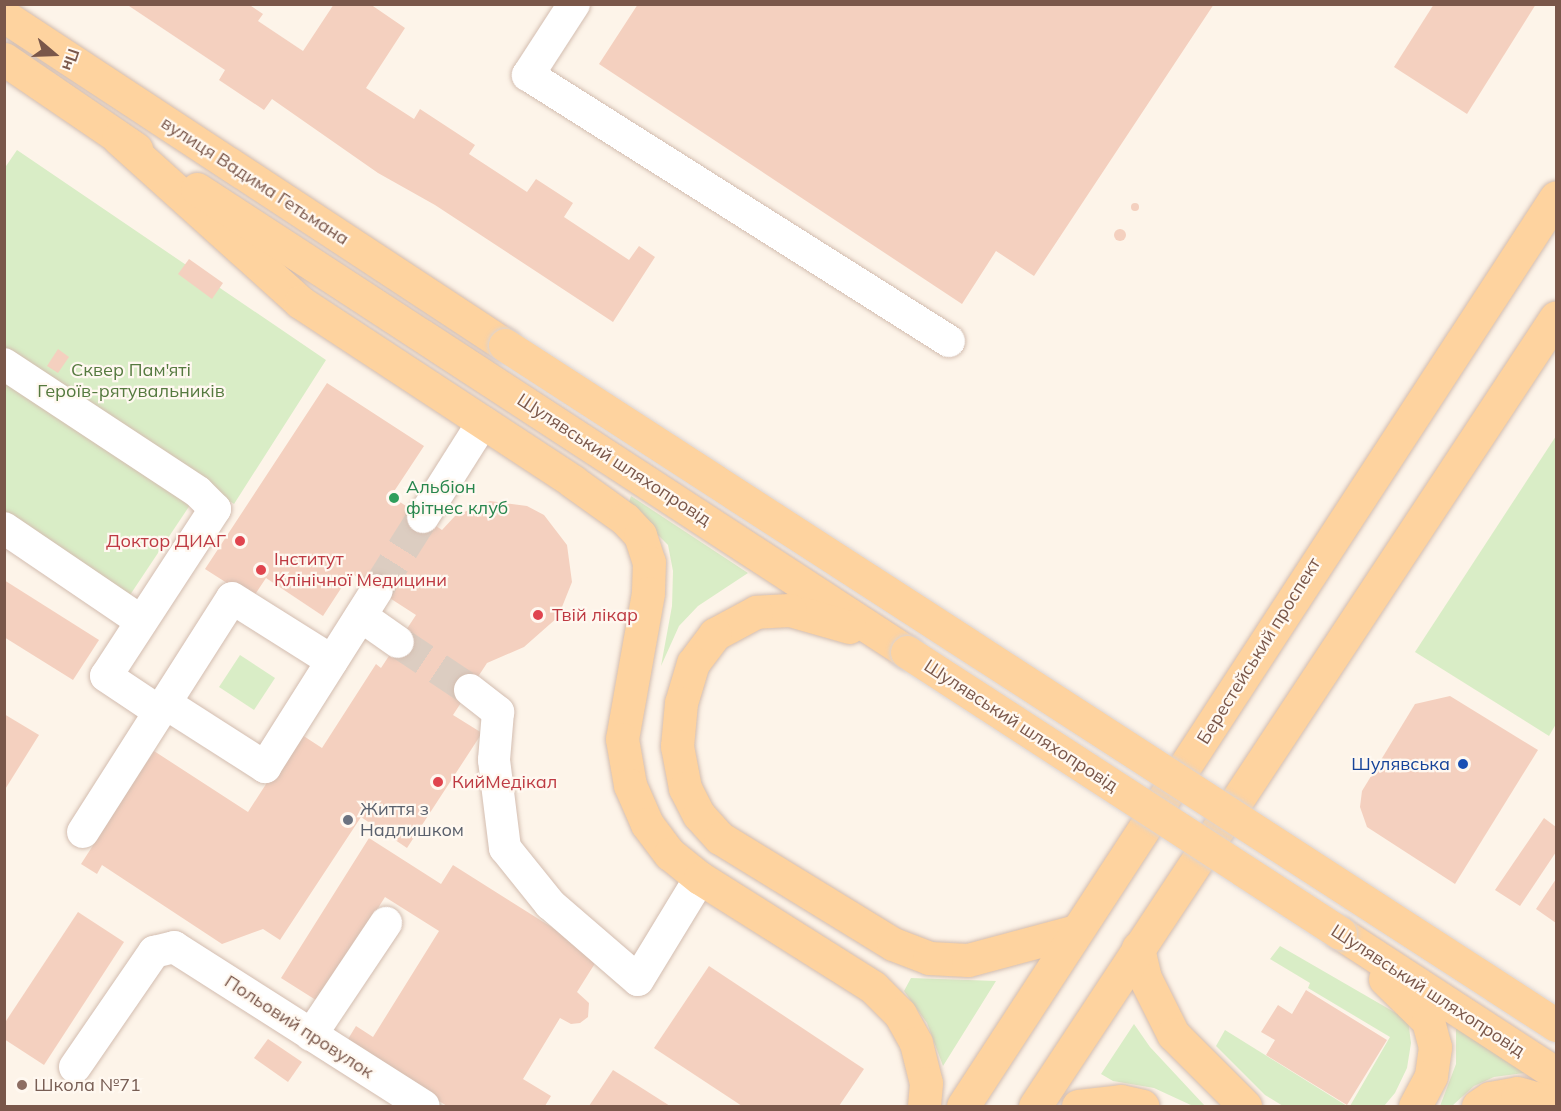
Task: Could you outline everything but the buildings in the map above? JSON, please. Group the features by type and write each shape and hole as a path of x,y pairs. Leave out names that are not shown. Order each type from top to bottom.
{"main road":[{"name":"вулиця Вадима Гетьмана","path":"4,16 505,345"},
{"path":"5,60 118,138 300,302 483,422 625,519 640,535 649,562 648,593 622,739 628,774 647,824 670,854 700,878 873,987 894,1007 916,1043 926,1083 924,1107"},
{"name":"Шулявський шляхопровід","path":"118,138 1557,1074"},
{"name":"Берестейський проспект","path":"963,1107 1557,197"},
{"path":"1035,1107 1557,317"},
{"name":"Шулявський шляхопровід","path":"505,345 1557,1025"},
{"path":"907,652 827,618 790,610 756,612 716,633 693,663 681,703 677,746 685,788 699,815 720,838 893,944 929,958 968,960 1076,931"},
{"path":"1340,933 1428,1022 1435,1047 1431,1076 1415,1107"},
{"path":"1138,948 1145,978 1173,1034 1245,1107"},
{"path":"1478,1107 1490,1098 1517,1093 1557,1104"},
{"path":"1078,1107 1121,1101 1142,1107"}],"lane":[{"path":"574,4 528,75 949,341"},
{"path":"4,364 198,492 215,509 106,676 265,767 377,590"},
{"path":"423,517 483,422"},
{"path":"4,528 141,621"},
{"path":"83,832 157,704 232,598 332,661"},
{"path":"361,616 398,642"},
{"path":"470,690 498,712 494,760 505,849 550,904 638,980 700,878"},
{"path":"311,1035 386,923"},
{"name":"Польовий провулок","path":"75,1067 154,952 174,947 424,1107"}],"green space":[{"name":"Сквер Пам'яті Героїв-рятувальників","path":"17,150 326,360 234,504 204,484 124,604 5,523 4,169"},
{"path":"1556,436 1556,724 1549,736 1415,652"},
{"path":"631,496 748,573 698,606 679,626 661,666 672,606 673,571 668,545 628,505"},
{"path":"240,655 275,678 254,710 219,687"},
{"path":"1280,946 1408,1020 1411,1043 1407,1068 1395,1093 1384,1106 1350,1106 1390,1037 1308,988 1310,983 1270,959"},
{"path":"911,978 996,981 943,1066 927,1023 904,991"},
{"path":"1134,1024 1150,1047 1205,1106 1193,1106 1154,1088 1113,1081 1101,1074"},
{"path":"1466,1025 1538,1071 1494,1077 1474,1086 1452,1106 1440,1106 1456,1064 1456,1029"},
{"path":"1225,1030 1347,1106 1283,1106 1265,1095 1216,1046"}],"tunnel":[{"path":"377,590 423,517"},
{"path":"398,642 470,690"}],"place":[{"name":"Альбіон фітнес клуб","path":"394,498"},
{"name":"Доктор ДИАГ","path":"240,541"},
{"name":"Інститут Клінічної Медицини","path":"261,570"},
{"name":"Твій лікар","path":"538,615"},
{"name":"Шулявська","path":"1463,764"},
{"name":"КийМедікал","path":"438,782"},
{"name":"Життя з Надлишком","path":"348,820"},
{"name":"Школа №71","path":"22,1085"}]}
